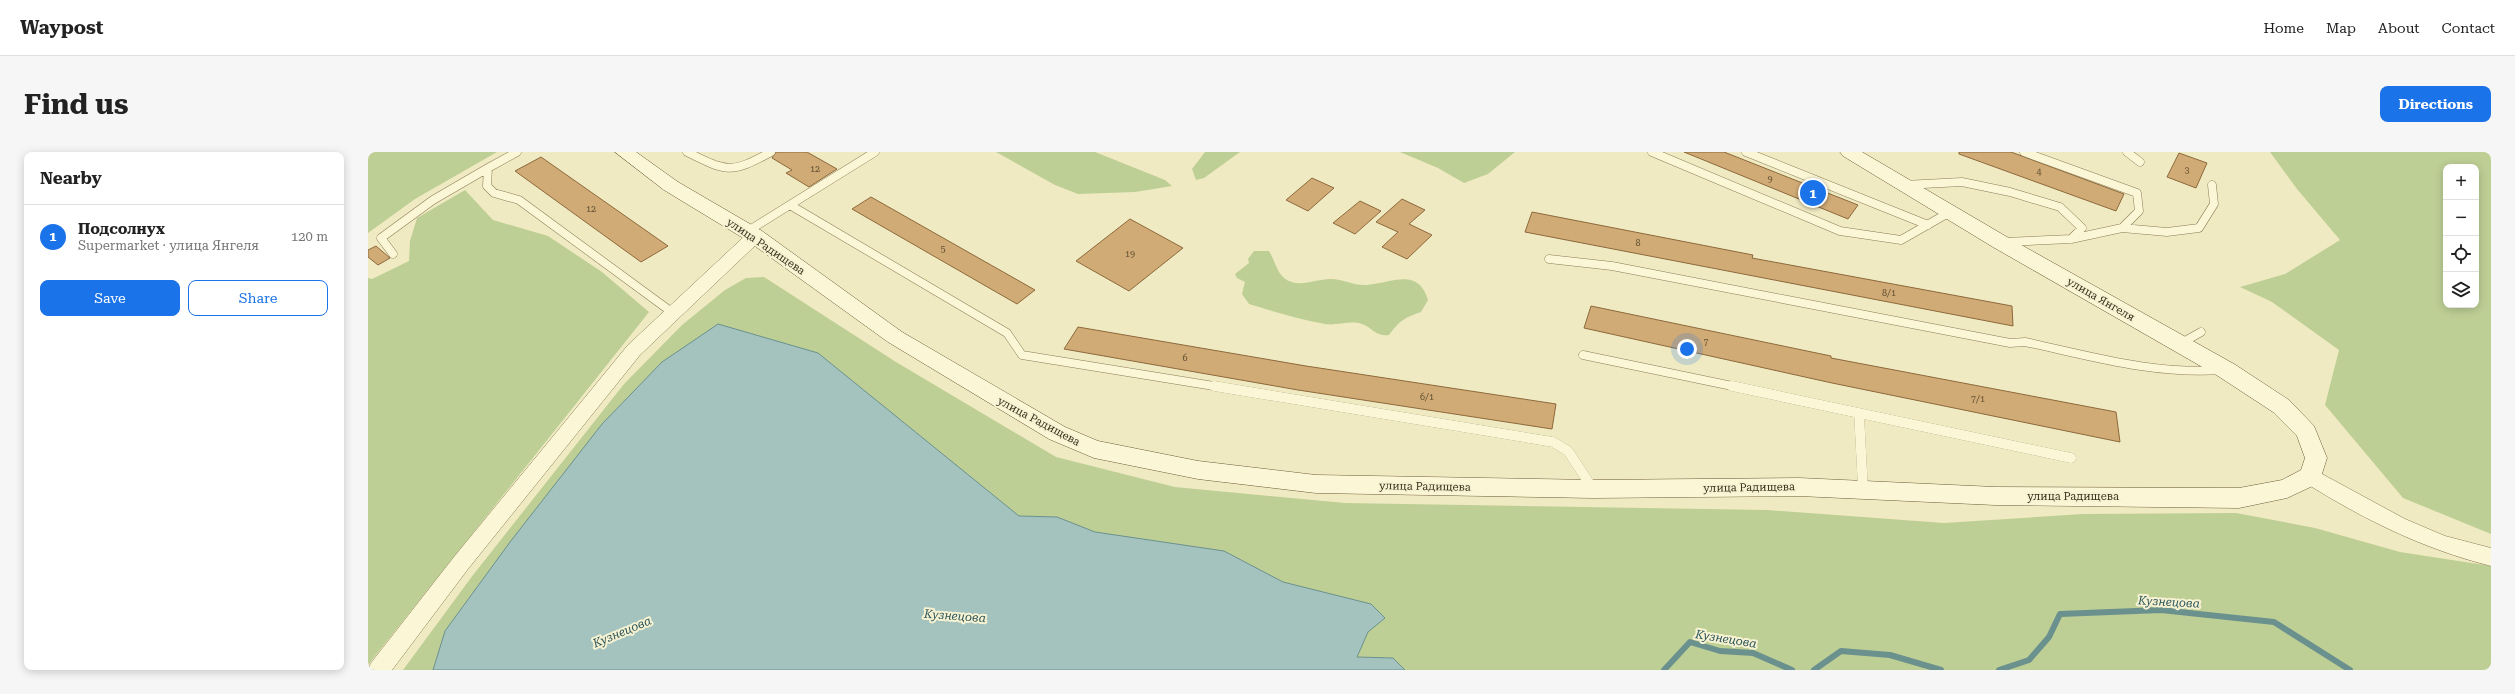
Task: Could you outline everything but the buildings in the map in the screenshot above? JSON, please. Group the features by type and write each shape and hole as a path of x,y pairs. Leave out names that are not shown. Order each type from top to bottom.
{"street":[{"name":"улица Радищева","path":"624,152 671,186 752,234 895,337 1009,406 1057,433 1094,449 1198,470 1316,484 1593,489 1799,487 1995,496 2239,498 2287,489 2311,476"},
{"name":"улица Янгеля","path":"1848,152 2000,242 2226,370 2281,406 2306,432 2316,458 2311,476"},
{"path":"379,670 461,562 634,350 752,234"},
{"path":"2311,476 2363,509 2412,533 2456,549 2491,557"}],"lane":[{"path":"393,254 381,238 399,223 438,196 517,152"},
{"path":"686,152 720,168 730,170 744,168 771,152"},
{"path":"752,234 790,205 875,152"},
{"path":"1652,152 1795,214 1840,231 1901,240 1950,212"},
{"path":"1746,152 1928,225"},
{"path":"2024,152 2137,193 2139,211 2122,228"},
{"path":"2127,152 2140,162"},
{"path":"488,168 487,186 494,193 519,200 673,313"},
{"path":"1904,185 1962,182 2010,192 2060,207 2082,228 2071,239"},
{"path":"2000,242 2071,239 2122,228 2167,232 2199,228 2214,204 2212,185"},
{"path":"790,205 1007,333 1022,355 1553,442 1568,452 1593,489"},
{"path":"1549,259 1612,266 2010,343 2025,342 2164,371 2195,373 2226,370"},
{"path":"2180,344 2201,332"},
{"path":"1583,355 2071,458"},
{"path":"1859,413 1863,489"}],"green space":[{"path":"368,152 497,152 415,199 368,233"},
{"path":"996,152 1095,152 1165,180 1172,186 1135,192 1078,194 1055,185"},
{"path":"1205,152 1240,152 1204,178 1196,180 1192,169"},
{"path":"1400,152 1515,152 1488,174 1464,183 1438,168"},
{"path":"2270,152 2491,152 2491,534 2403,498 2325,405 2339,350 2272,302 2240,287 2285,274 2340,240 2297,189"},
{"path":"465,190 493,220 548,236 602,272 649,312 368,665 368,278 372,279 409,261 410,241 417,218"},
{"path":"1254,251 1269,251 1277,269 1284,278 1295,283 1307,283 1331,279 1367,285 1403,279 1411,280 1418,283 1424,290 1428,300 1421,312 1402,320 1389,335 1381,335 1362,324 1357,323 1325,324 1277,313 1249,304 1242,294 1245,282 1237,278 1235,274 1249,263 1248,259"},
{"path":"764,277 896,362 1056,457 1175,487 1345,503 1767,510 1944,523 2082,514 2236,513 2315,528 2400,552 2491,566 2491,670 403,670 473,575 624,384 682,325 725,290 746,278"}],"water":[{"path":"718,324 818,353 1019,516 1057,517 1095,532 1224,551 1283,582 1371,604 1385,618 1368,632 1357,657 1393,658 1405,670 433,670 445,631 510,542 602,424 662,362"}],"waterway":[{"name":"Кузнецова","path":"1999,670 2029,660 2049,637 2060,614 2161,610 2274,622 2350,670"},
{"name":"Кузнецова","path":"1664,670 1690,642 1720,651 1753,653 1792,670"},
{"name":"Кузнецова","path":"1814,670 1841,651 1890,655 1941,670"}],"place":[{"name":"Подсолнух","path":"1813,193"}]}
